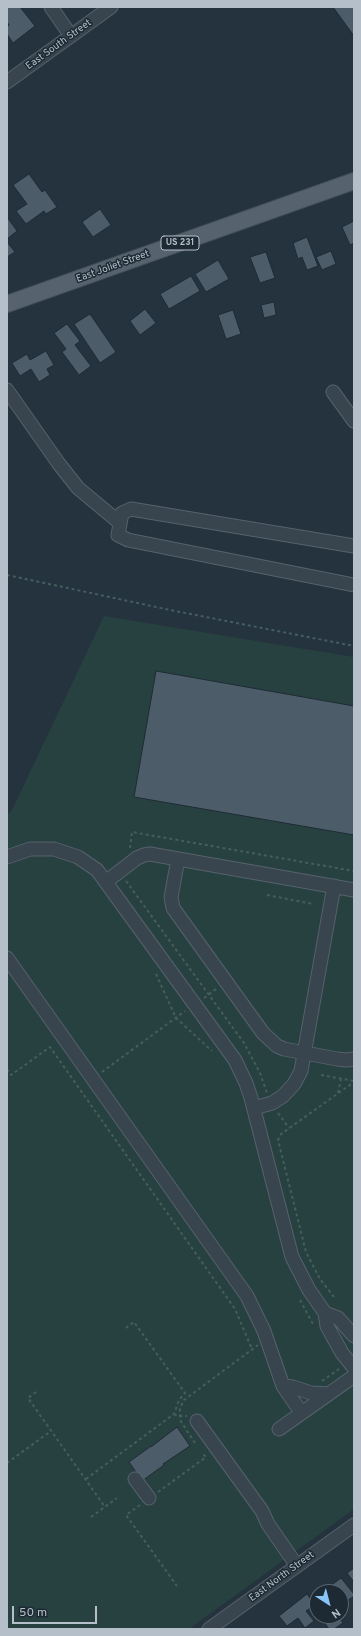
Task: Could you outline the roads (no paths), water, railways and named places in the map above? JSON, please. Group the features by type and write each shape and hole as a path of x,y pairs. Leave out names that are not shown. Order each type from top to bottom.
{"main road":[{"name":"East Joliet Street","path":"7,304 354,181"}],"street":[{"path":"51,7 71,36"},
{"name":"East South Street","path":"7,82 111,7"},
{"path":"7,390 59,464 78,488 120,523"},
{"path":"333,392 354,421"},
{"path":"354,546 130,509 122,513 118,535 128,540 354,586"},
{"path":"7,857 30,849 54,849 65,852 89,863 107,881 235,1060 246,1083 254,1108 292,1258 309,1290 326,1313 338,1318 354,1336"},
{"path":"107,881 144,855 156,855 354,890"},
{"path":"178,859 171,897 173,908 263,1033 271,1042 284,1049 304,1054 346,1060 354,1059"},
{"path":"254,1108 272,1103 289,1091 298,1078 304,1054 334,886"},
{"path":"7,958 248,1296 264,1331 283,1386 301,1412"},
{"path":"326,1313 327,1326 349,1367"},
{"path":"279,1429 354,1376"},
{"path":"283,1386 293,1387 311,1393 329,1394"},
{"path":"192,1419 262,1511 268,1524 297,1566"},
{"path":"135,1479 149,1498"},
{"name":"East North Street","path":"209,1629 354,1525"}]}
